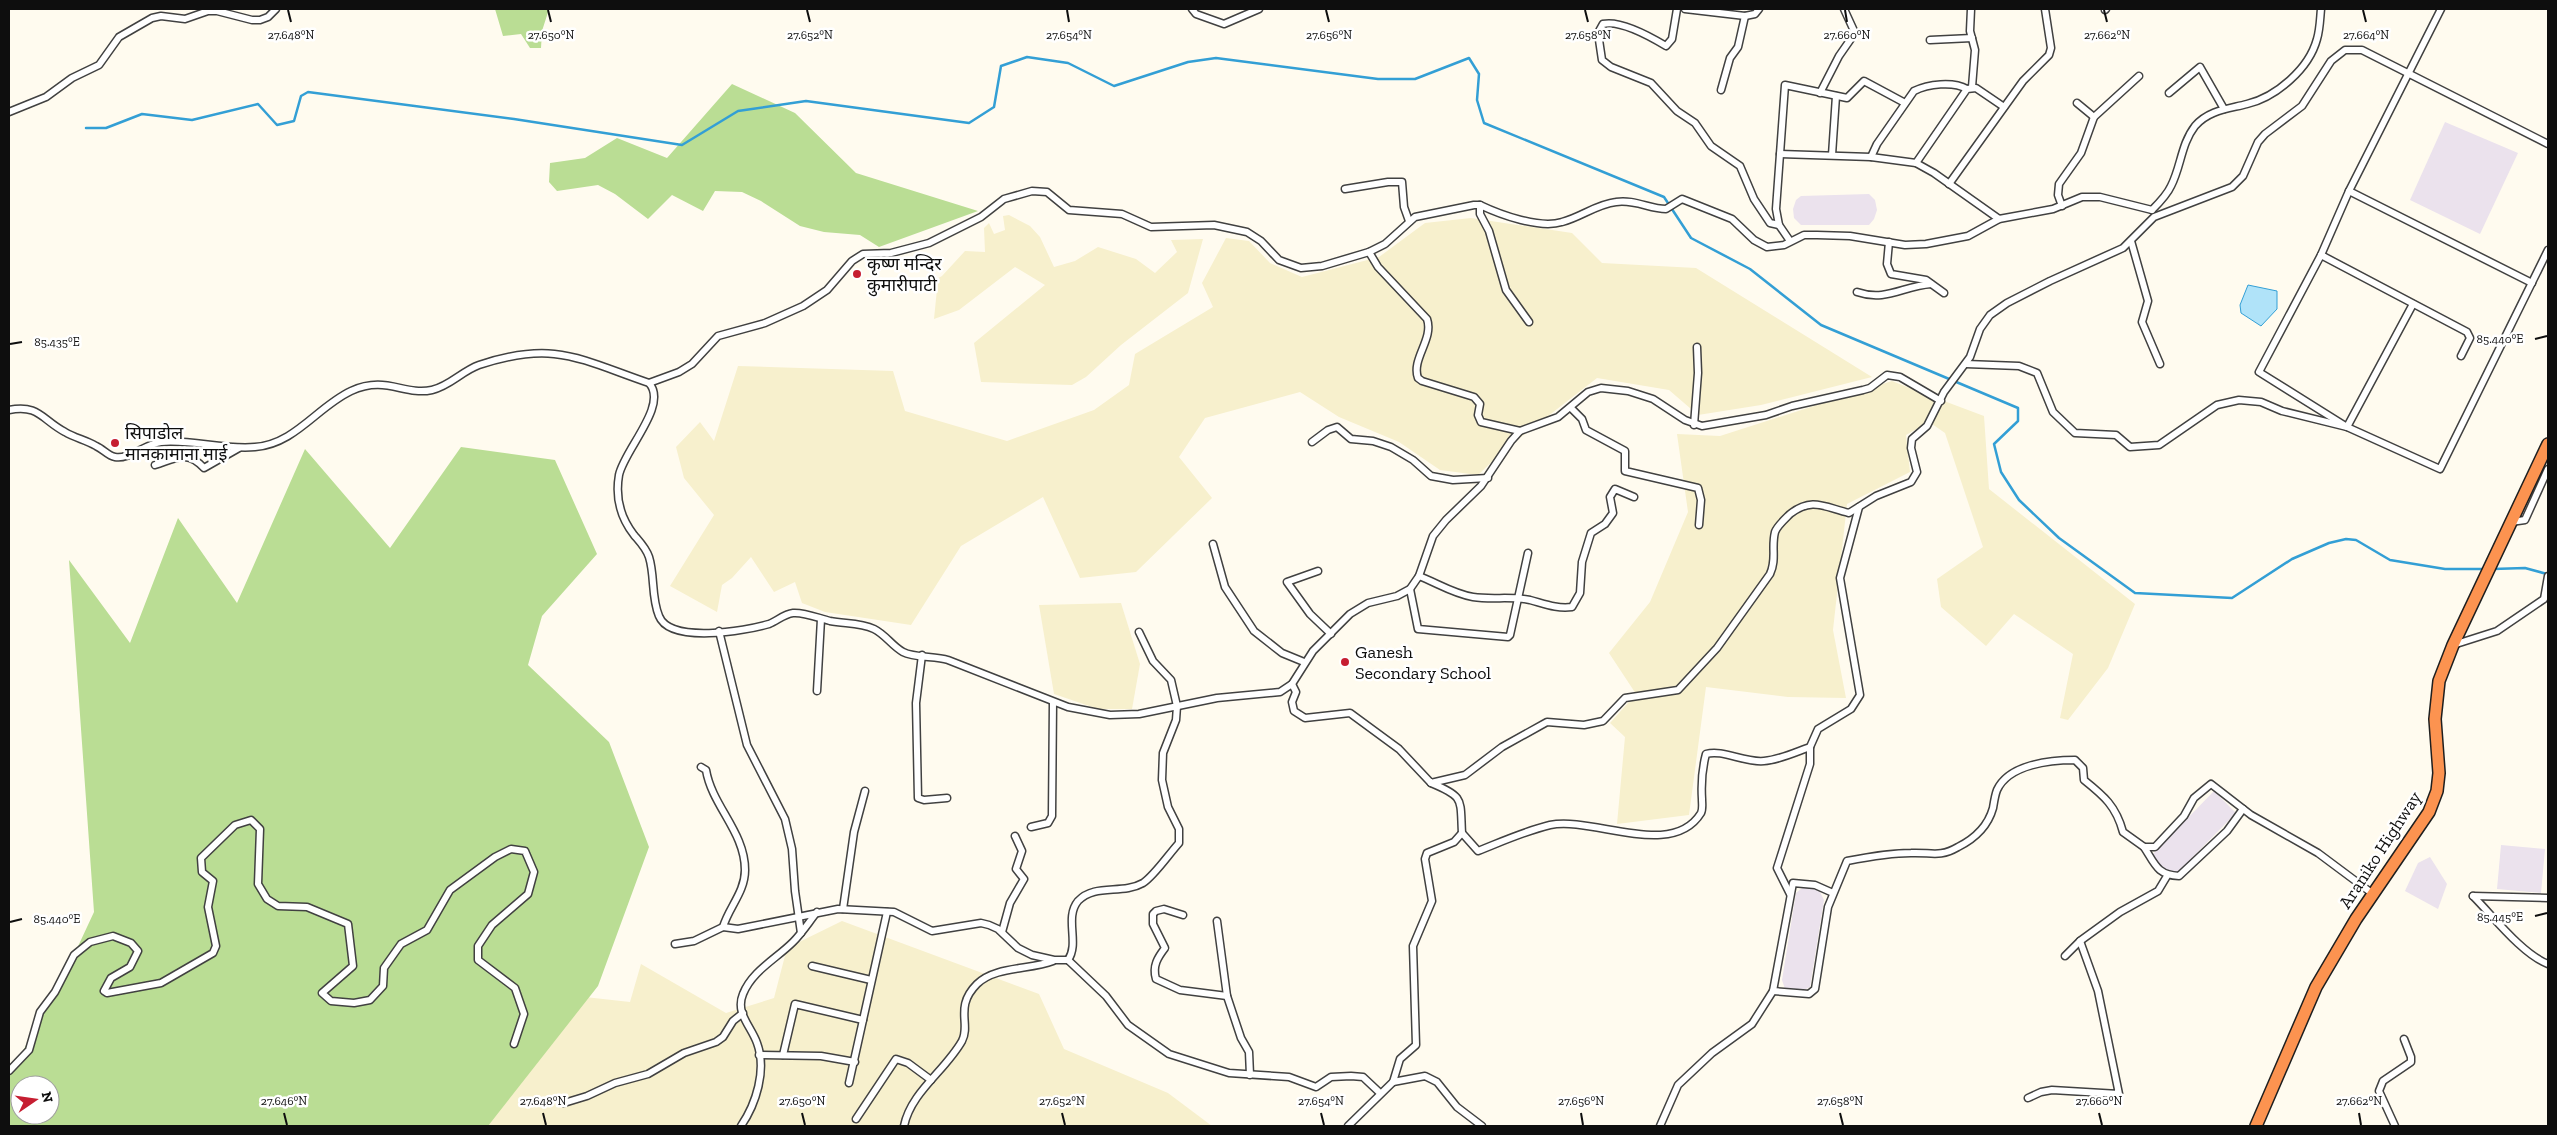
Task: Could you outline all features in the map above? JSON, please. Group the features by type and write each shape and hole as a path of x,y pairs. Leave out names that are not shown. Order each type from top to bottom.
{"highway":[{"name":"Araniko Highway","path":"2256,1126 2316,986 2373,894 2429,812 2437,791 2439,773 2435,699 2439,681 2478,590 2548,444"}],"street":[{"path":"9,112 46,97 72,78 100,65 119,37 152,18 161,16 185,19 208,11 217,11 252,20 260,20 268,17 276,9"},
{"path":"1192,9 1196,14 1224,24 1259,9"},
{"path":"1677,9 1672,39 1666,46 1640,32 1609,22 1602,24 1598,33 1602,60 1611,67 1651,83 1677,111 1695,123 1706,140 1740,166 1760,208 1770,224 1779,225"},
{"path":"1685,9 1745,16 1756,14 1758,9"},
{"path":"1820,92 1839,56 1855,33 1844,9"},
{"path":"1916,163 1969,88 1975,50 1972,38 1971,9"},
{"path":"1949,184 2032,71 2050,52 2045,9"},
{"path":"1431,783 1465,775 1502,747 1547,722 1584,725 1603,721 1625,698 1678,690 1717,648 1770,574 1776,562 1773,550 1776,530 1786,519 1801,506 1811,503 1849,514 1876,496 1911,482 1917,472 1911,448 1912,439 1927,426 1944,392 1966,364 1980,329 1998,309 2050,281 2114,254 2131,241 2171,187 2184,147 2196,126 2214,112 2261,99 2280,88 2294,75 2312,50 2317,39 2321,9"},
{"path":"2441,9 2410,74 2349,191 2321,255 2259,372 2347,427 2440,469 2548,250"},
{"path":"1721,90 1730,58 1738,47 1745,16"},
{"path":"1930,40 1972,38"},
{"path":"9,410 28,408 36,411 65,432 92,443 114,457 128,455 150,444 170,441 240,448 275,444 297,431 338,399 359,388 387,384 421,391 432,390 441,387 474,367 519,354 546,352 584,359 649,383 679,372 692,364 718,336 765,322 803,306 827,290 852,261 863,254 891,253 929,243 981,217 1004,199 1032,191 1047,192 1056,197 1069,210 1122,214 1151,227 1214,225 1247,232 1261,241 1279,260 1301,268 1322,266 1370,252 1385,244 1409,221 1428,213 1480,205 1543,224 1562,222 1601,206 1619,201 1648,204 1662,209 1668,208 1675,202 1687,200 1732,219 1754,240 1767,247 1775,247 1804,236 1817,235 1850,236 1916,245 1958,238 1976,232 1999,219 2062,206 2075,198 2091,196 2153,213 2200,201 2232,188 2238,182 2258,142 2265,134 2302,106 2331,61 2345,50 2362,50 2548,144"},
{"path":"2169,93 2200,67 2224,109"},
{"path":"2062,206 2058,195 2058,184 2083,148 2094,118 2140,76"},
{"path":"1790,241 1779,225 1776,208 1785,85 1836,96 1851,97 1864,81 1905,103"},
{"path":"1871,157 1877,144 1905,103 1914,91 1921,88 1957,84 1969,88 2004,108"},
{"path":"1832,156 1836,96"},
{"path":"2077,103 2094,118"},
{"path":"1780,154 1871,157 1916,163 1999,219"},
{"path":"1345,189 1388,182 1402,182 1404,207 1409,221"},
{"path":"2349,191 2532,283"},
{"path":"1480,205 1480,214 1489,231 1506,290 1529,322"},
{"path":"2131,241 2148,301 2142,322 2160,364"},
{"path":"1889,242 1887,264 1892,274 1897,277 1920,278 1944,293"},
{"path":"1370,252 1378,267 1427,319 1429,330 1417,368 1418,378 1422,382 1474,397 1480,404 1478,415 1482,422 1520,431"},
{"path":"2321,255 2467,332 2470,338 2461,356"},
{"path":"1857,292 1880,297 1912,286 1931,284"},
{"path":"2347,427 2413,304"},
{"path":"1694,425 1698,373 1697,347"},
{"path":"1966,364 2019,366 2037,373 2054,412 2075,433 2116,435 2130,447 2159,445 2217,405 2239,400 2262,402 2282,410 2347,427"},
{"path":"649,383 654,393 654,403 646,424 627,452 621,465 618,492 620,512 648,554 655,604 663,624 687,633 719,631 767,624 794,612 820,619 863,624 885,636 903,652 948,660 1079,711 1110,715 1139,714 1217,698 1273,693 1286,689 1292,684 1304,662 1359,609 1380,600 1397,596 1410,589 1419,576 1433,536 1488,478 1510,441 1520,431 1558,417 1594,389 1611,388 1653,398 1694,425 1709,426 1766,415 1792,406 1870,388 1887,376 1900,377 1941,401"},
{"path":"1571,408 1582,419 1586,430 1625,451 1625,471 1693,485 1698,488 1702,500 1699,525"},
{"path":"1312,442 1328,430 1337,427 1351,439 1373,441 1391,447 1413,460 1431,476 1453,480 1488,478"},
{"path":"155,465 184,456 195,458 204,468 240,448"},
{"path":"2511,522 2525,520 2548,469"},
{"path":"1419,576 1456,593 1474,598 1519,599 1561,609 1572,608 1580,593 1582,562 1591,532 1605,524 1613,513 1610,497 1615,489 1634,497"},
{"path":"1790,894 1777,868 1810,764 1810,747 1818,729 1851,709 1860,695 1840,578 1859,507"},
{"path":"1213,544 1225,587 1254,631 1282,653 1304,662"},
{"path":"1410,589 1418,629 1502,638 1510,635 1528,553"},
{"path":"1318,571 1287,582 1310,614 1331,634"},
{"path":"2453,645 2496,631 2544,599 2548,578"},
{"path":"817,691 820,619"},
{"path":"719,631 747,745 785,820 792,849 801,933"},
{"path":"1068,960 1072,954 1073,912 1079,900 1089,892 1122,889 1144,883 1179,843 1180,829 1168,807 1162,780 1163,754 1176,720 1177,706 1171,680 1153,661 1139,632"},
{"path":"922,655 916,703 918,798 924,800 947,798"},
{"path":"1292,684 1296,692 1292,702 1294,712 1305,718 1350,713 1399,749 1431,783 1457,796 1460,802 1462,833 1478,850 1550,825 1577,823 1644,836 1675,832 1692,826 1702,811 1701,774 1706,754 1715,751 1737,759 1764,761 1810,747"},
{"path":"1031,827 1048,823 1052,816 1053,702"},
{"path":"1773,991 1808,994 1815,989 1820,951 1833,893 1847,861 1912,852 1939,856 1959,847 1980,832 1992,810 1997,790 2008,776 2026,766 2075,760 2083,768 2084,780 2105,797 2118,815 2123,832 2144,847 2157,868 2167,876 2179,876 2227,831 2243,809"},
{"path":"701,767 706,770 708,786 738,837 745,870 740,893 723,927"},
{"path":"2144,847 2155,847 2184,816 2194,798 2211,784 2243,809 2318,853 2373,894"},
{"path":"843,909 854,832 865,791"},
{"path":"9,1071 29,1050 40,1012 55,992 74,954 90,942 113,936 131,943 138,951 130,967 111,978 104,991 107,993 161,983 213,953 216,946 208,908 213,881 202,872 201,858 235,825 251,820 260,829 258,884 267,899 278,906 307,907 348,924 353,966 322,992 331,1001 354,1003 370,1000 384,986 384,968 401,944 427,930 450,890 495,857 511,849 524,851 534,872 528,894 492,925 478,946 478,960 515,988 524,1014 514,1044"},
{"path":"1393,1082 1400,1059 1416,1045 1413,946 1432,901 1425,859 1427,853 1454,842 1462,833"},
{"path":"1002,932 1010,903 1024,879 1016,869 1022,851 1015,836"},
{"path":"2065,956 2080,941 2128,907 2158,892 2167,876"},
{"path":"1660,1126 1678,1085 1712,1054 1752,1024 1773,991 1793,883 1815,885 1833,893"},
{"path":"2548,898 2473,896 2523,947 2540,961 2548,964"},
{"path":"1183,915 1164,908 1156,911 1154,914 1153,924 1166,948 1157,958 1154,973 1156,979 1180,990 1227,996"},
{"path":"675,944 694,941 723,927 738,928 817,912 843,909 894,912 932,931 981,923 1002,932 1018,948 1054,960 1068,960 1106,996 1128,1025 1169,1054 1230,1073 1289,1077 1316,1087 1331,1077 1357,1076 1369,1081 1380,1093"},
{"path":"741,1126 751,1111 761,1074 758,1043 744,1022 741,1004 742,994 753,977 801,933 817,912"},
{"path":"849,1084 886,912"},
{"path":"1217,921 1227,996 1241,1038 1249,1052 1250,1075"},
{"path":"2028,1098 2041,1092 2052,1090 2119,1094 2098,991 2080,941"},
{"path":"904,1126 906,1118 931,1080 964,1037 964,1005 977,984 998,972 1032,968 1054,960"},
{"path":"812,966 871,980"},
{"path":"783,1055 794,1004 863,1020"},
{"path":"564,1103 587,1096 614,1083 648,1074 684,1053 716,1042 723,1037 733,1021 743,1013"},
{"path":"2395,1126 2379,1091 2383,1081 2411,1062 2404,1039"},
{"path":"759,1055 821,1056 854,1062"},
{"path":"856,1119 896,1059 908,1063 931,1080"},
{"path":"1348,1126 1393,1082 1425,1076 1437,1082 1457,1107 1482,1126"}],"shaded area":[{"path":"2445,122 2518,153 2480,234 2410,200"},
{"path":"1869,194 1875,200 1877,210 1874,219 1869,225 1801,225 1794,218 1793,209 1796,200 1801,196"},
{"path":"1009,215 1030,226 1040,237 1054,267 1075,261 1098,247 1136,259 1155,273 1177,252 1171,240 1203,239 1188,293 1121,345 1086,377 1072,385 981,382 974,343 1045,285 1015,267 959,310 934,319 937,289 929,283 942,276 965,251 985,252 984,228 989,223 994,234 1005,230 1003,216"},
{"path":"1471,218 1572,233 1602,263 1696,268 1872,377 1761,405 1698,415 1669,390 1597,378 1502,452 1478,475 1440,470 1399,442 1339,417 1300,392 1205,418 1179,457 1212,498 1136,572 1080,578 1043,497 961,546 911,625 825,612 802,603 795,582 774,592 751,557 732,578 722,585 717,612 670,586 714,515 684,478 676,447 700,422 714,441 738,366 893,371 905,411 1007,441 1094,410 1129,385 1135,354 1213,307 1202,283 1226,238 1249,241 1270,263 1302,277 1379,257 1425,223"},
{"path":"1892,381 1935,398 1927,423 1906,435 1910,472 1847,504 1833,630 1846,698 1788,697 1706,687 1689,815 1617,824 1625,737 1610,723 1636,694 1609,653 1650,602 1688,512 1677,434 1720,436"},
{"path":"1944,401 1984,416 1989,489 2135,604 2108,668 2068,720 2060,718 2073,654 2014,614 1986,646 1941,607 1937,579 1983,547 1945,433 1932,424"},
{"path":"1121,603 1140,664 1132,709 1098,709 1054,694 1039,605"},
{"path":"2214,791 2236,813 2173,877 2151,856"},
{"path":"2501,845 2545,849 2541,893 2497,889"},
{"path":"2430,857 2447,884 2438,909 2405,891 2418,863"},
{"path":"1802,888 1812,888 1820,892 1824,900 1810,987 1802,991 1785,989 1782,980 1796,893"},
{"path":"842,921 1039,994 1064,1049 1168,1093 1212,1126 464,1126 549,993 630,1002 641,964 726,1013 774,998 787,948"}],"green space":[{"path":"495,9 549,9 542,31 541,48 530,48 521,34 503,36"},
{"path":"732,84 795,113 856,173 978,211 879,247 860,235 824,232 800,226 761,201 742,192 715,191 703,211 672,195 648,219 615,194 598,185 557,191 549,182 550,163 585,158 617,138 667,158"},
{"path":"461,447 555,460 597,554 542,616 528,665 609,742 649,847 598,986 488,1126 9,1126 10,1075 10,1125 60,1125 60,1075 10,1075 74,955 94,912 69,560 130,643 178,518 237,603 305,449 390,548"}],"water":[{"path":"2248,285 2277,291 2277,309 2261,326 2241,313 2240,305"}],"waterway":[{"path":"86,128 106,128 142,114 192,120 258,104 277,125 294,121 301,96 308,92 514,119 682,145 738,111 806,101 969,123 994,107 1001,66 1027,57 1068,63 1114,86 1188,62 1216,58 1378,79 1415,79 1469,58 1479,74 1477,100 1484,123 1664,197 1691,238 1750,269 1821,325 2018,408 2018,421 1994,444 2001,472 2019,500 2059,538 2135,593 2232,598 2292,559 2329,543 2346,539 2356,540 2390,560 2445,569 2485,569"},
{"path":"2493,569 2525,568 2547,574"}],"place":[{"name":"कृष्ण मन्दिर कुमारीपाटी","path":"857,274"},
{"name":"सिपाडोल मानकामाना माई","path":"115,443"},
{"name":"Ganesh Secondary School","path":"1345,662"}]}
